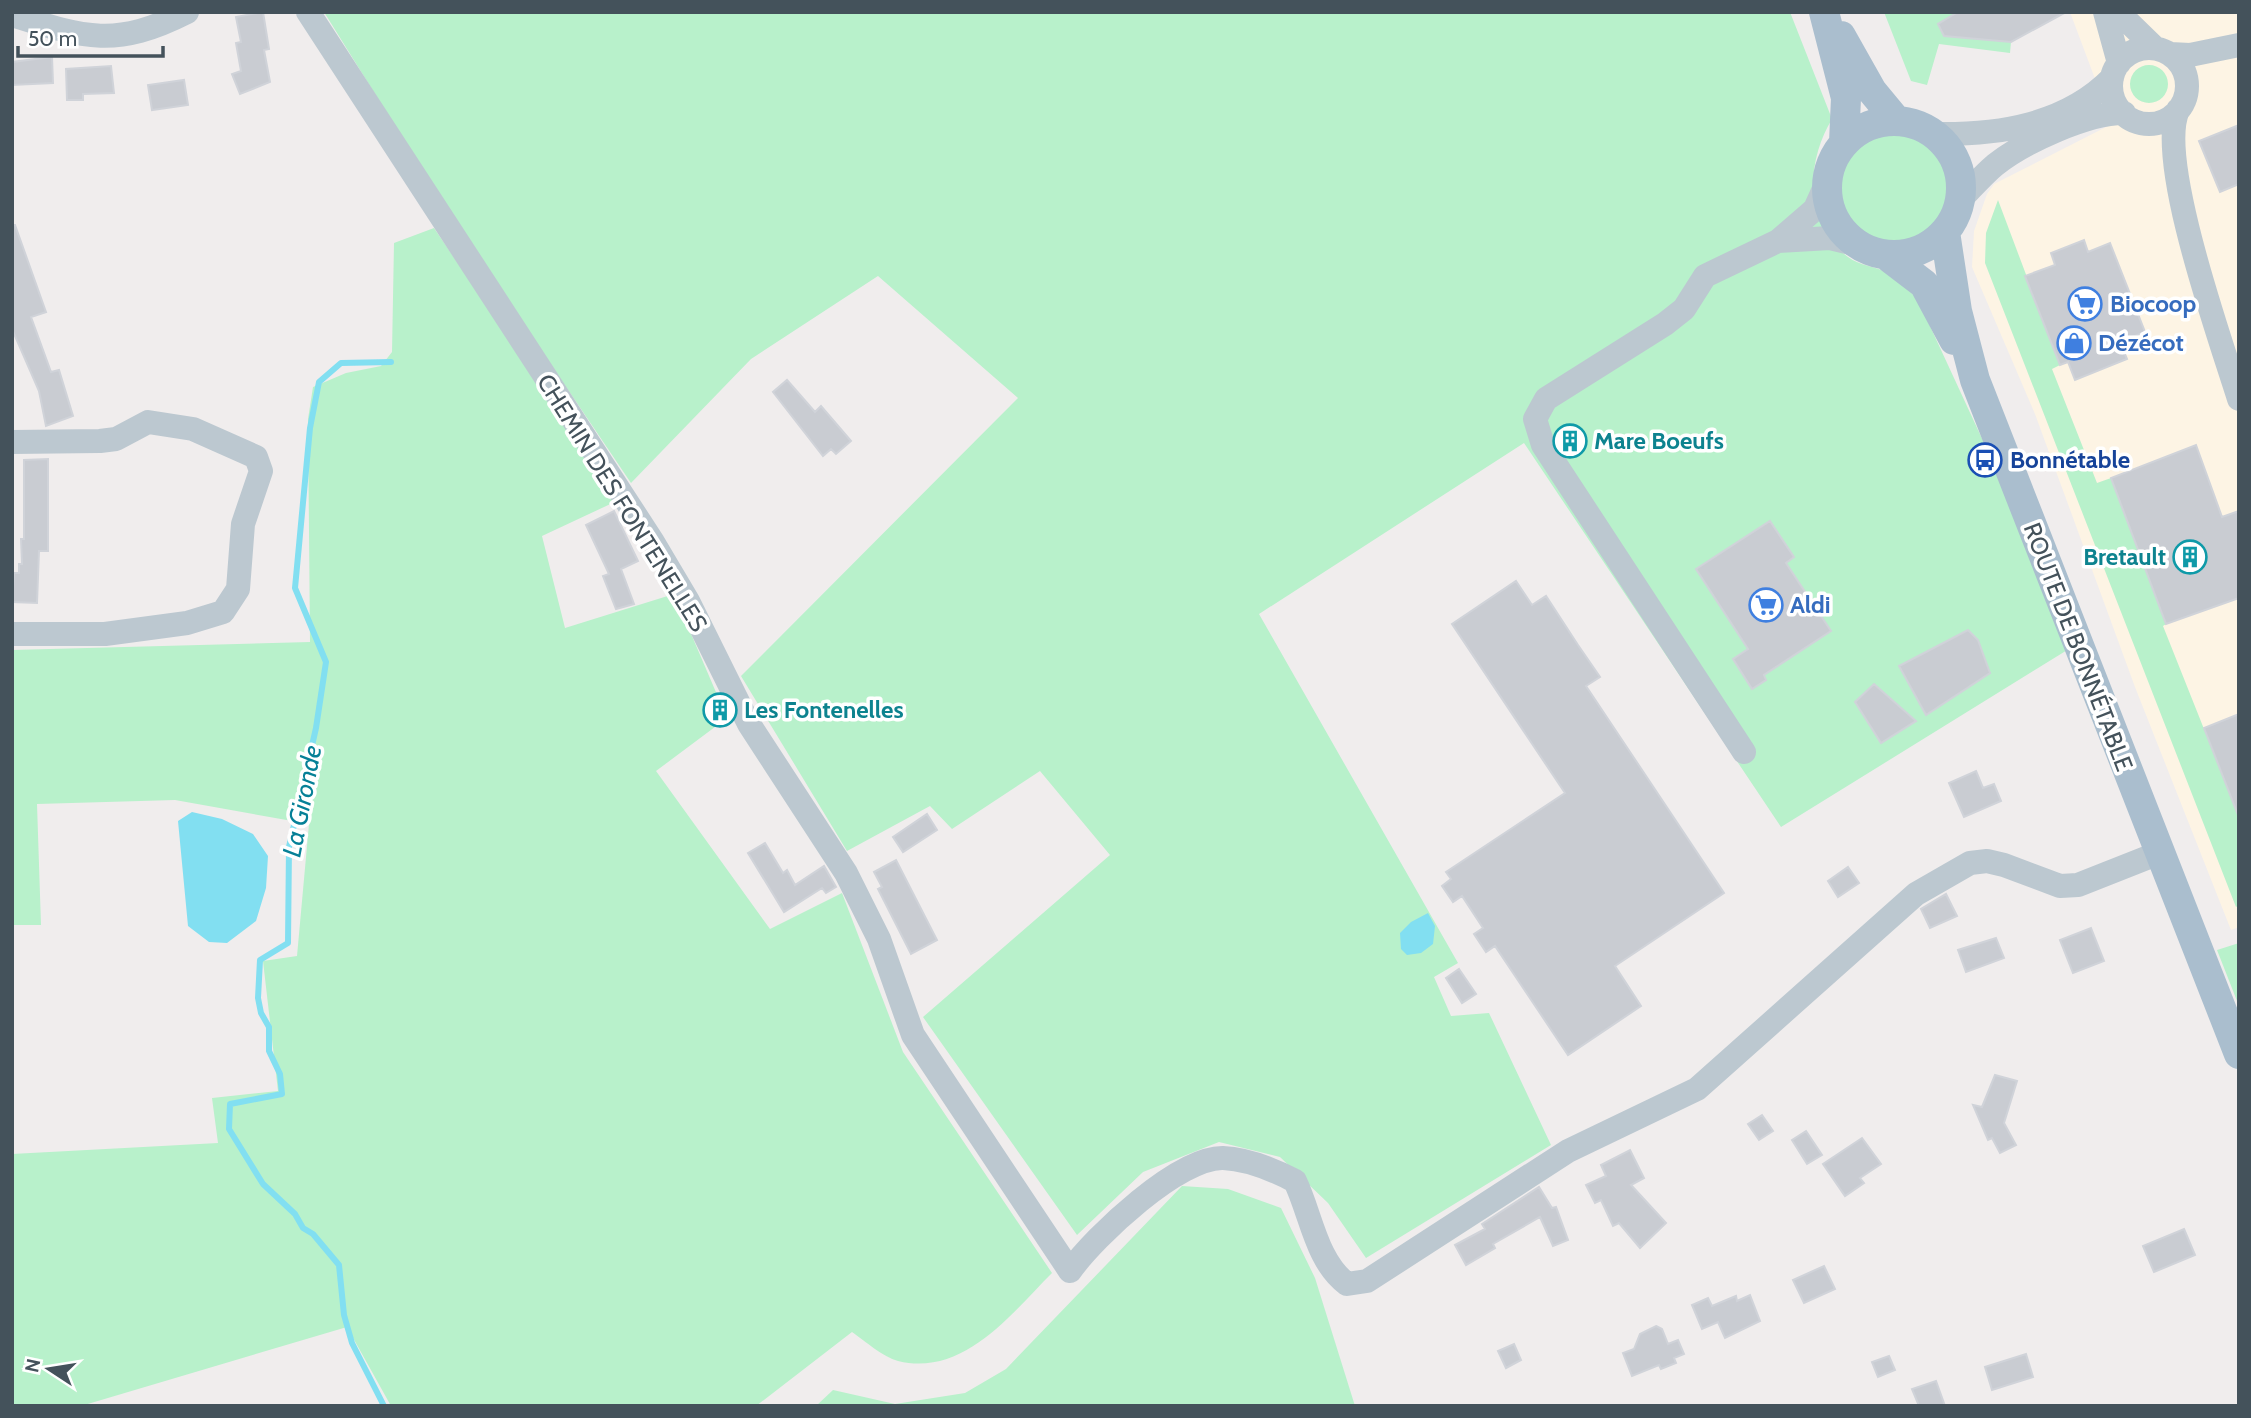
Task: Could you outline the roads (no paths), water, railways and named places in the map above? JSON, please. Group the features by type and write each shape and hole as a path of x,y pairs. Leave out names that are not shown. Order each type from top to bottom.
{"main road":[{"path":"1826,12 1872,91 1896,120"},
{"path":"1826,12 1846,98 1844,143"},
{"path":"1872,250 1917,252 1945,232 1961,200 1961,179 1950,149 1935,134 1915,123 1896,120 1870,125 1844,143 1833,159 1828,180 1832,214 1844,232 1924,284 1975,380"},
{"name":"ROUTE DE BONNÉTABLE","path":"1945,232 1957,311 1975,380 2239,1054"}],"street":[{"path":"12,15 60,30 108,38 158,27 187,12"},
{"name":"CHEMIN DES FONTENELLES","path":"308,12 386,136 660,554 688,601 749,724 846,873 879,939 912,1035 1070,1271 1084,1252 1159,1185 1196,1163 1223,1158 1270,1168 1295,1181 1318,1243 1337,1276 1347,1284 1367,1281 1568,1151 1697,1089 1916,894 1970,863 1987,861 2004,864 2060,886 2078,885 2159,853"},
{"path":"2105,12 2116,71 2114,99 2151,136 2177,183"},
{"path":"1961,200 1996,164 2038,141 2091,118 2131,118 2159,122 2183,99 2184,69 2118,12"},
{"path":"1935,134 1985,132 2059,116 2094,97 2134,51 2190,55 2239,47"},
{"path":"2239,47 2199,74 2183,99 2172,128 2177,183 2239,399"},
{"path":"1744,752 1543,445 1535,419 1546,399 1665,324 1684,309 1705,276 1778,242 1815,209 1828,180"},
{"path":"1778,242 1830,238 1872,250"},
{"path":"12,442 116,439 148,422 193,429 256,457 261,471 243,524 238,589 223,612 187,623 105,634 12,634"}],"water":[{"path":"192,812 222,819 253,834 268,856 266,888 256,921 227,943 209,942 188,926 178,821"},
{"path":"1428,913 1435,926 1433,944 1421,953 1407,955 1401,949 1400,933 1411,922"}],"waterway":[{"name":"La Gironde","path":"384,1406 352,1343 344,1315 339,1265 313,1234 303,1228 295,1214 263,1184 229,1129 230,1104 282,1094 280,1074 269,1051 269,1027 261,1013 258,998 260,960 288,943 289,847 316,728 326,662 295,588 310,428 319,382 341,363 391,362"}],"place":[{"name":"Biocoop","path":"2085,304"},
{"name":"Dézécot","path":"2074,343"},
{"name":"Mare Boeufs","path":"1570,441"},
{"name":"Bonnétable","path":"1985,460"},
{"name":"Bretault","path":"2190,557"},
{"name":"Aldi","path":"1766,605"},
{"name":"Les Fontenelles","path":"720,710"}]}
